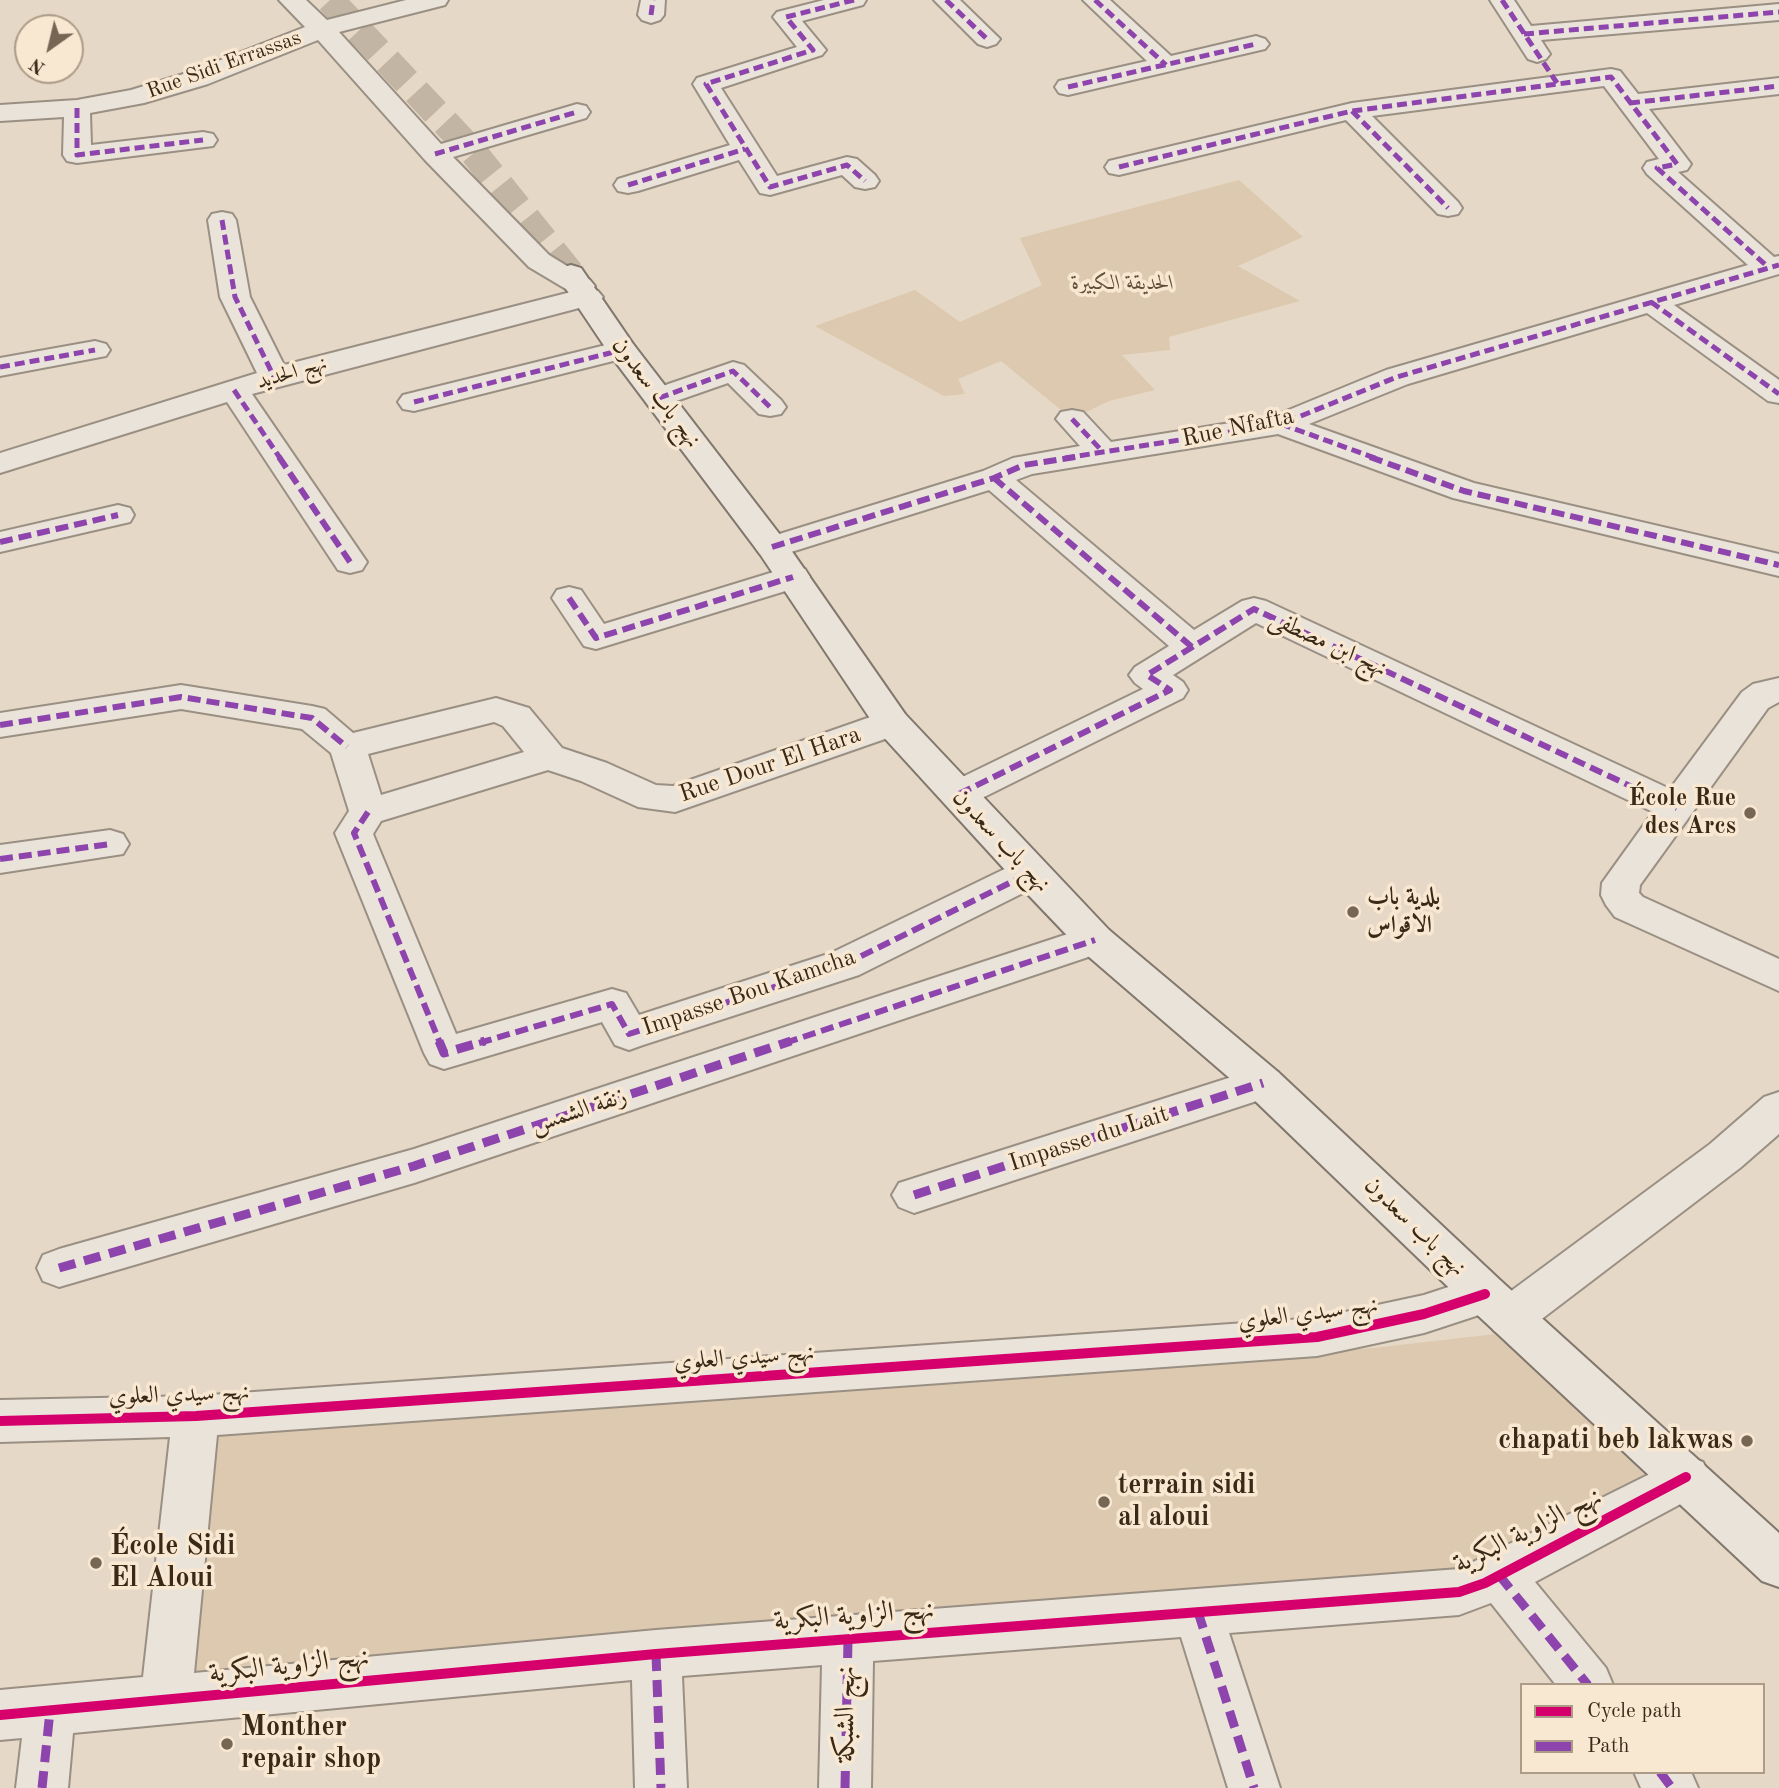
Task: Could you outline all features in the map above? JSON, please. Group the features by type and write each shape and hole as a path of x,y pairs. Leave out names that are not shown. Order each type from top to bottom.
{"street":[{"name":"نهج باب سعدون","path":"291,0 323,29 435,154 539,261 580,286 622,350 783,562 892,723 1030,873 1095,940 1263,1083 1779,1565"},
{"name":"Rue Sidi Errassas","path":"0,113 77,108 135,97 199,78 323,29 436,0"},
{"path":"854,0 786,17 813,50 706,84 770,187 847,165 865,181"},
{"path":"947,0 987,39"},
{"path":"1094,0 1166,65"},
{"path":"1502,0 1557,83"},
{"path":"1524,33 1779,12"},
{"path":"1068,88 1256,44"},
{"path":"1119,167 1352,111 1611,77 1677,164 1657,168 1774,266"},
{"path":"1630,103 1779,86"},
{"path":"77,108 77,156 203,140"},
{"path":"1352,111 1448,208"},
{"path":"435,154 577,112"},
{"path":"628,185 745,149"},
{"path":"222,220 235,297 274,377"},
{"name":"Rue Nfafta","path":"569,598 596,638 1024,465 1280,424 1397,377 1774,266"},
{"name":"نهج الحديد","path":"0,463 274,377 580,286"},
{"path":"1651,302 1779,394"},
{"path":"0,367 95,350"},
{"path":"414,402 622,350"},
{"path":"659,398 733,372 770,407"},
{"path":"234,390 350,562"},
{"path":"1072,419 1103,452"},
{"path":"1280,424 1464,491 1779,565"},
{"path":"994,478 1192,647"},
{"path":"0,542 118,515"},
{"name":"نهج ابن مصطفى","path":"959,794 1170,690 1147,675 1254,609 1677,808"},
{"path":"1779,690 1766,692 1755,700 1621,883 1620,895 1629,907 1779,976"},
{"path":"0,725 181,697 312,718 347,747 368,812 549,757 516,717 496,710 347,747"},
{"name":"Rue Dour El Hara","path":"549,757 662,800 675,799 892,723"},
{"name":"Impasse Bou Kamcha","path":"368,812 354,833 444,1053 612,1003 629,1034 845,964 1030,873"},
{"path":"0,859 110,844"},
{"name":"زنقة الشمس","path":"59,1268 414,1166 1095,940"},
{"name":"Impasse du Lait","path":"914,1195 1263,1083"},
{"name":"نهج سيدي العلوي","path":"0,1421 197,1416 1317,1337 1412,1318 1498,1305 1725,1156 1779,1109"},
{"path":"166,1701 197,1416"},
{"name":"نهج الزاوية البكرية","path":"0,1715 656,1654 1459,1592 1499,1575 1686,1477"},
{"path":"1499,1575 1586,1683"},
{"path":"1198,1612 1254,1788"},
{"name":"نهج الشبكة","path":"845,1788 848,1640"},
{"path":"656,1654 662,1788"},
{"path":"42,1788 50,1711"}],"green space":[{"name":"الحديقة الكبيرة","path":"1239,180 1303,237 1238,266 1300,301 1169,337 1170,350 1122,355 1155,390 1109,401 1072,419 1001,361 958,379 965,394 944,396 815,326 915,290 960,322 1042,285 1020,238"},
{"path":"1496,1334 1658,1487 1465,1575 195,1682 214,1423 1373,1348"}],"tunnel":[{"path":"330,0 474,153 571,274"}],"marked path":[{"path":"651,15 653,0"},
{"path":"854,0 786,17 813,50 706,84 770,187 847,165 865,181"},
{"path":"946,0 987,39"},
{"path":"1095,0 1166,65"},
{"path":"1502,0 1557,83"},
{"path":"1524,34 1779,12"},
{"path":"1068,87 1256,44"},
{"path":"1119,167 1352,111 1611,77 1677,164 1657,168 1768,267"},
{"path":"1630,103 1779,86"},
{"path":"77,108 77,155 203,140"},
{"path":"1352,111 1448,208"},
{"path":"435,154 577,112"},
{"path":"628,185 745,149"},
{"path":"222,220 235,297 274,377"},
{"path":"772,547 994,478 1024,465 1281,424 1397,377 1779,265"},
{"path":"1651,302 1779,394"},
{"path":"0,367 95,350"},
{"path":"414,402 622,350"},
{"path":"659,398 733,371 770,407"},
{"path":"234,390 350,562"},
{"path":"1072,419 1103,452"},
{"path":"1281,424 1464,491 1779,565"},
{"path":"994,478 1192,647"},
{"path":"0,542 118,515"},
{"path":"569,598 596,638 793,577"},
{"path":"959,794 1170,690 1147,675 1254,609 1677,808"},
{"path":"0,725 181,697 312,718 347,747"},
{"path":"368,812 354,833 444,1053 612,1004 629,1034 845,964 1030,873"},
{"path":"0,859 110,844"},
{"path":"59,1268 414,1166 1095,940"},
{"path":"914,1195 1263,1083"},
{"path":"1499,1575 1586,1683"},
{"path":"1198,1612 1254,1788"},
{"path":"845,1788 848,1640"},
{"path":"656,1654 661,1788"},
{"path":"42,1788 50,1711"},
{"path":"1662,1774 1672,1788"}],"cycle path":[{"path":"0,1421 196,1416 1317,1337 1424,1314 1485,1294"},
{"path":"0,1715 656,1654 1459,1592 1485,1583 1686,1477"}],"place":[{"name":"École Rue des Arcs","path":"1750,813"},
{"name":"بلدية باب الاقواس","path":"1353,912"},
{"name":"chapati beb lakwas","path":"1747,1441"},
{"name":"terrain sidi al aloui","path":"1104,1502"},
{"name":"École Sidi El Aloui","path":"96,1563"},
{"name":"Monther repair shop","path":"227,1744"}]}
